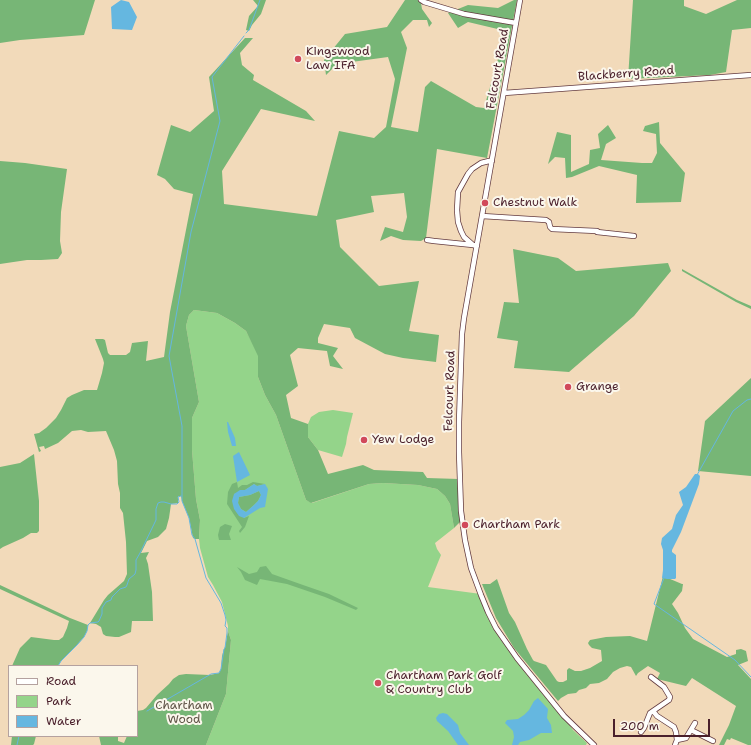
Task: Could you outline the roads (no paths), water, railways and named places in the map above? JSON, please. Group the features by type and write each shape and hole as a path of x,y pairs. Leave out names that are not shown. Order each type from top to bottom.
{"street":[{"path":"421,0 464,14 516,23"},
{"name":"Felcourt Road","path":"520,0 482,216 475,245 462,334 459,422 461,511 468,554 480,594 488,612 517,658 564,716 594,745"},
{"name":"Blackberry Road","path":"504,93 751,75"},
{"path":"475,245 464,237 458,222 458,192 472,169 481,162 492,161"},
{"path":"482,216 546,220 549,222 552,229 634,236"},
{"path":"427,240 475,245"},
{"path":"641,732 650,713 669,700 670,697 664,687 651,677"},
{"path":"654,711 657,716 674,727 676,732 676,743 686,738 695,723"},
{"path":"691,730 713,741"}],"water":[{"path":"121,0 129,2 137,17 132,30 112,29 111,7"},
{"path":"227,422 235,438 236,446 232,446"},
{"path":"239,452 250,475 237,482 233,456"},
{"path":"695,474 700,476 699,484 681,532 672,550 672,552 676,555 676,578 662,578 662,538 672,529 676,515 683,505 679,492 686,487"},
{"path":"254,484 257,486 265,484 268,489 265,507 260,508 244,518 239,516 234,509 232,501 234,494 240,490 245,490","holes":["259,491 261,495 258,501 246,512 241,509 238,503 239,497 250,495"]},
{"path":"538,698 548,709 547,718 551,725 552,733 541,733 529,740 520,742 518,745 512,745 514,737 513,731 505,723 507,720 518,719 524,715"},
{"path":"439,714 447,714 458,725 460,733 469,745 458,745 448,731 437,721 436,718"}],"waterway":[{"path":"246,33 249,30 260,0"},
{"path":"147,711 211,674 219,673 225,648 227,633 227,628 225,626 225,615 221,603 206,578 195,539 192,535 189,518 182,501 182,426 169,356 191,232 220,121 212,77 244,36"},
{"path":"697,475 733,411 747,400 751,399"},
{"path":"59,665 84,637 88,625 99,621 102,614 102,608 106,602 111,600 120,589 126,587 129,579 135,574 136,560 156,520 156,509 158,503 164,502 177,504 179,502 178,497 181,496"},
{"path":"664,578 654,604 735,660 751,677"},
{"path":"17,745 19,737"}],"place":[{"name":"Kingswood Law IFA","path":"298,59"},
{"name":"Chestnut Walk","path":"485,203"},
{"name":"Grange","path":"568,387"},
{"name":"Yew Lodge","path":"364,440"},
{"name":"Chartham Park","path":"465,525"},
{"name":"Chartham Park Golf & Country Club","path":"378,683"}],"park label":[{"name":"Chartham Wood","path":"184,713"}]}
